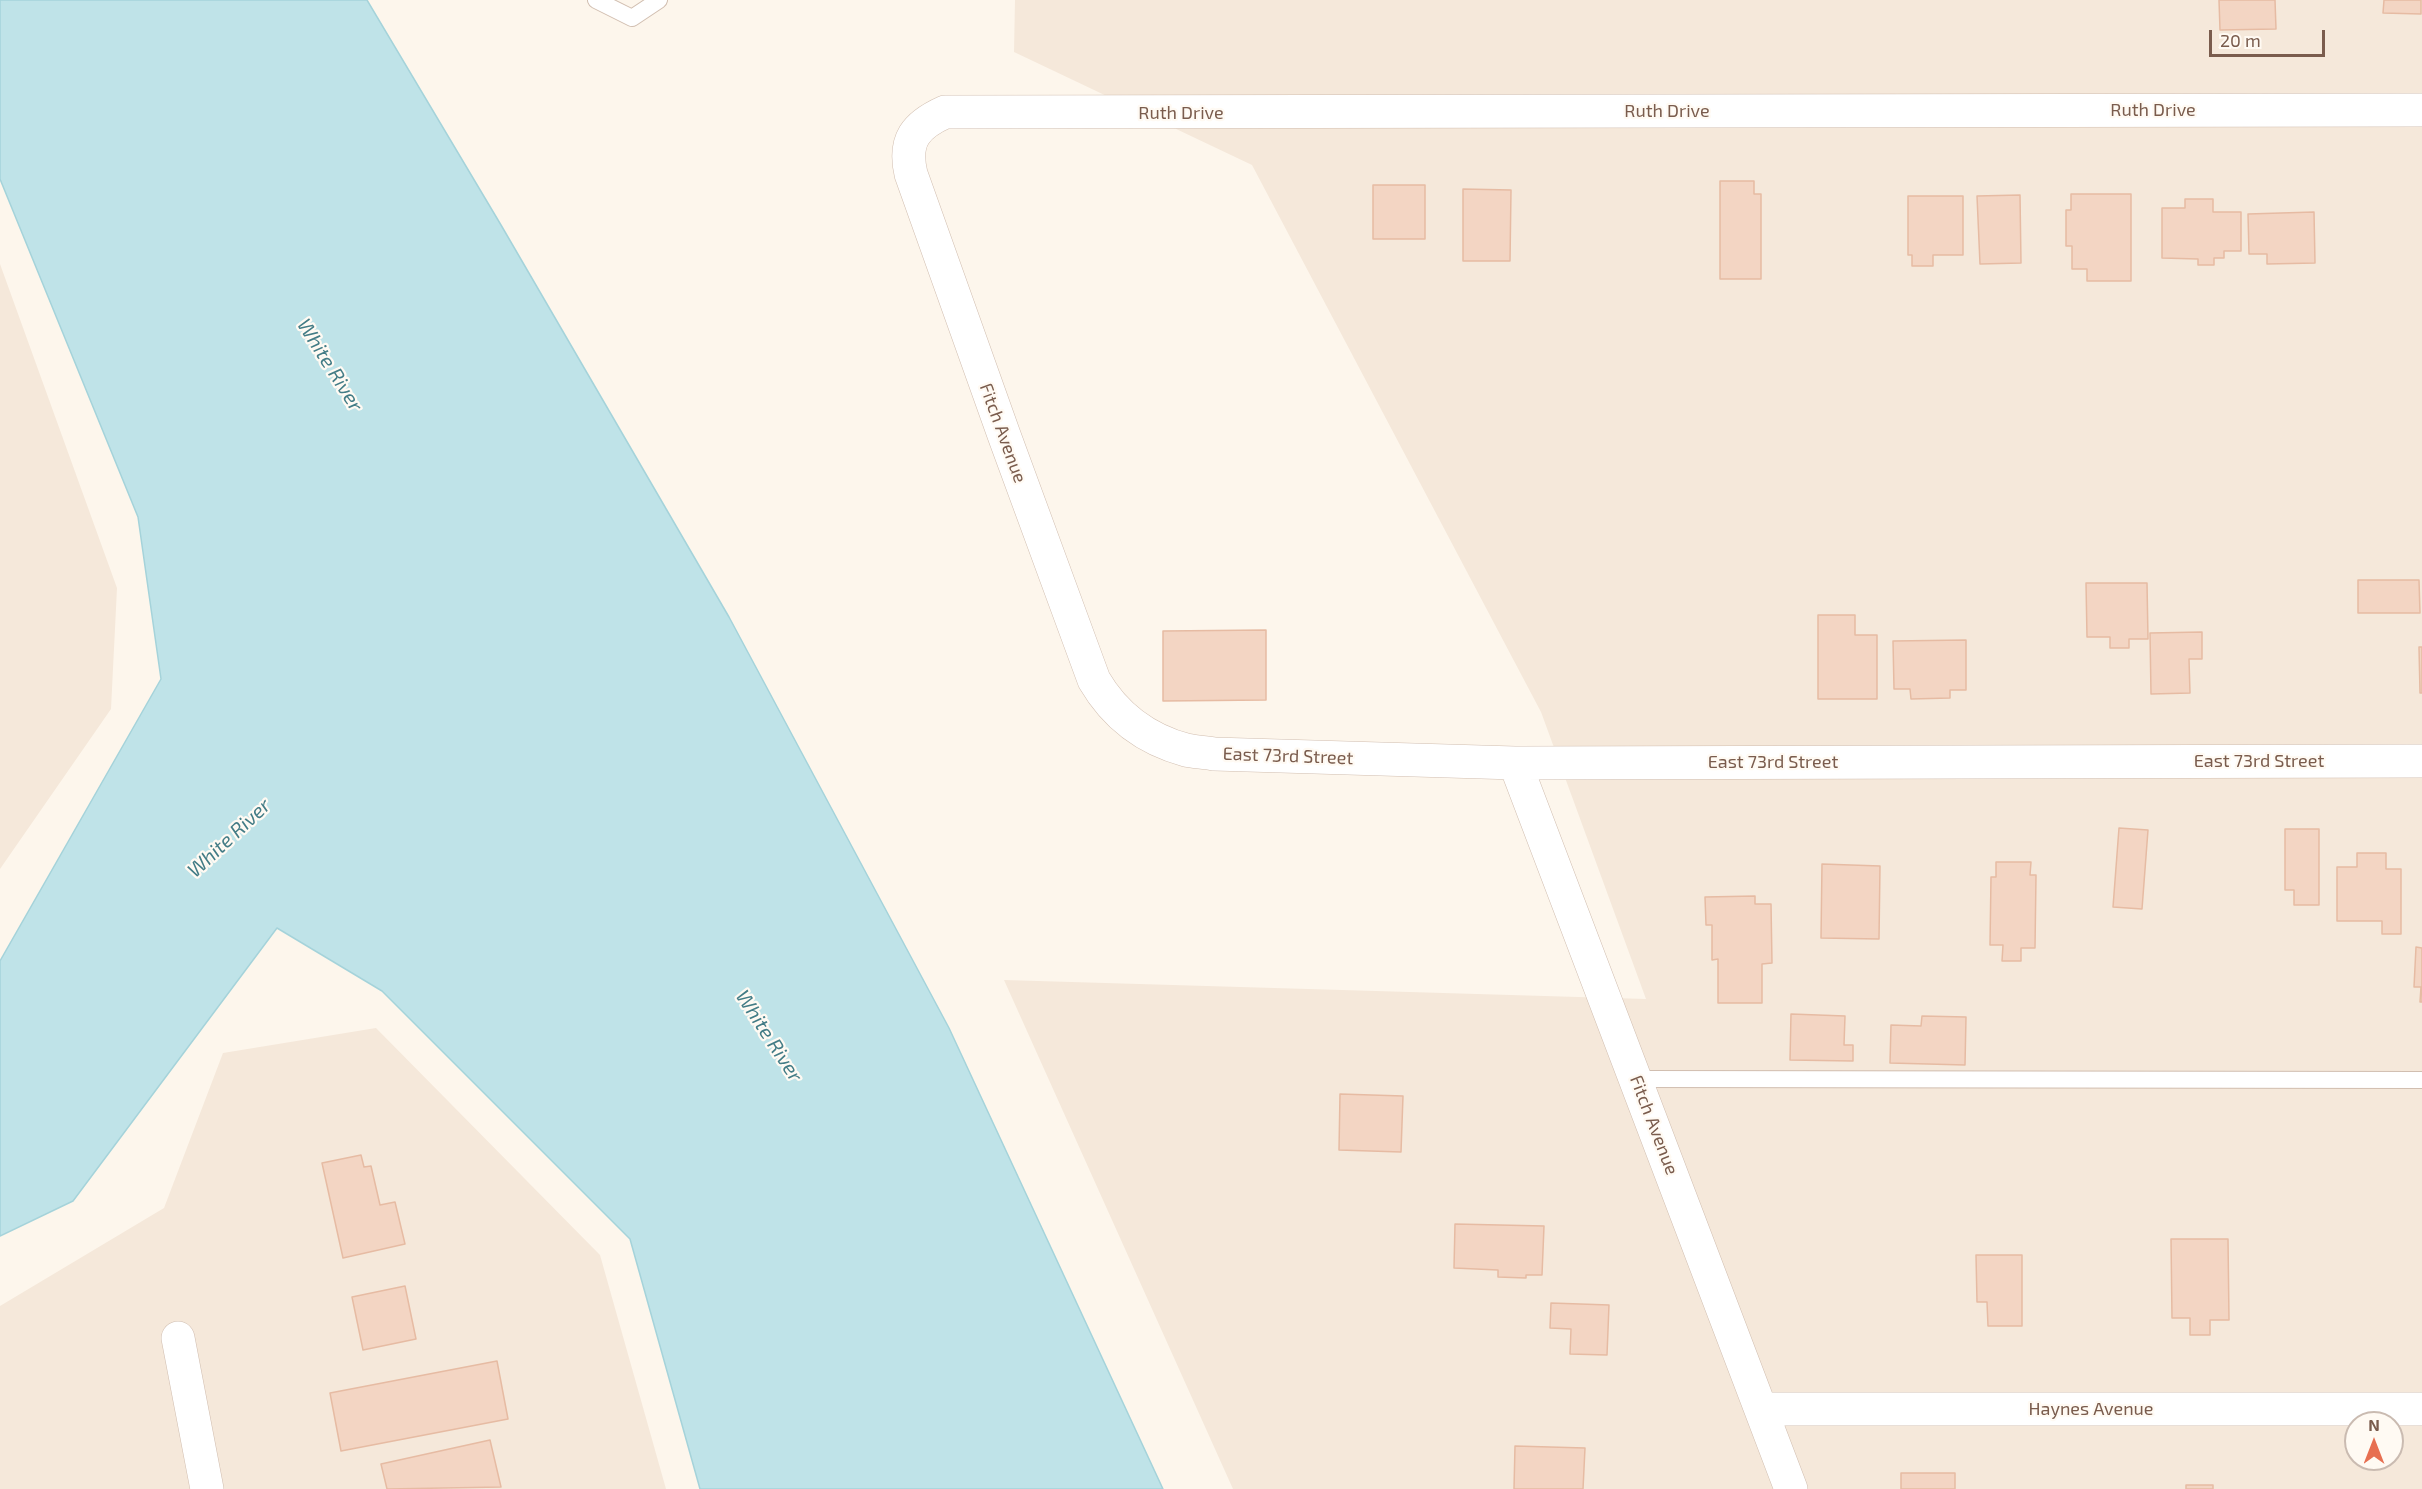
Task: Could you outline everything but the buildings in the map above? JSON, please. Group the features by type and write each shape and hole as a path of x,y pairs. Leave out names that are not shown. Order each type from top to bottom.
{"street":[{"name":"Ruth Drive","path":"917,130 930,118 945,112 2422,110"},
{"name":"Fitch Avenue","path":"917,130 909,147 911,174 1004,435 1094,680 1106,701 1132,724"},
{"name":"East 73rd Street","path":"1132,724 1155,739 1188,751 1214,754 1515,762 2422,761"},
{"name":"Fitch Avenue","path":"1515,762 1791,1489"},
{"path":"178,1338 207,1489"},
{"name":"Haynes Avenue","path":"1761,1409 2422,1408"}],"lane":[{"path":"596,0 632,18 659,0"},
{"path":"1636,1079 2422,1080"}],"shaded area":[{"path":"1015,0 2422,0 2422,1489 1233,1489 1004,980 1646,999 1541,712 1252,165 1014,52"},
{"path":"0,264 117,588 111,709 0,869"},
{"path":"376,1028 600,1255 666,1489 0,1489 0,1306 164,1208 223,1053"}],"water":[{"name":"White River","path":"0,0 367,0 729,617 949,1028 1163,1489 700,1489 630,1239 382,991 277,928 73,1201 0,1236 0,961 161,679 138,517 0,179"}]}
